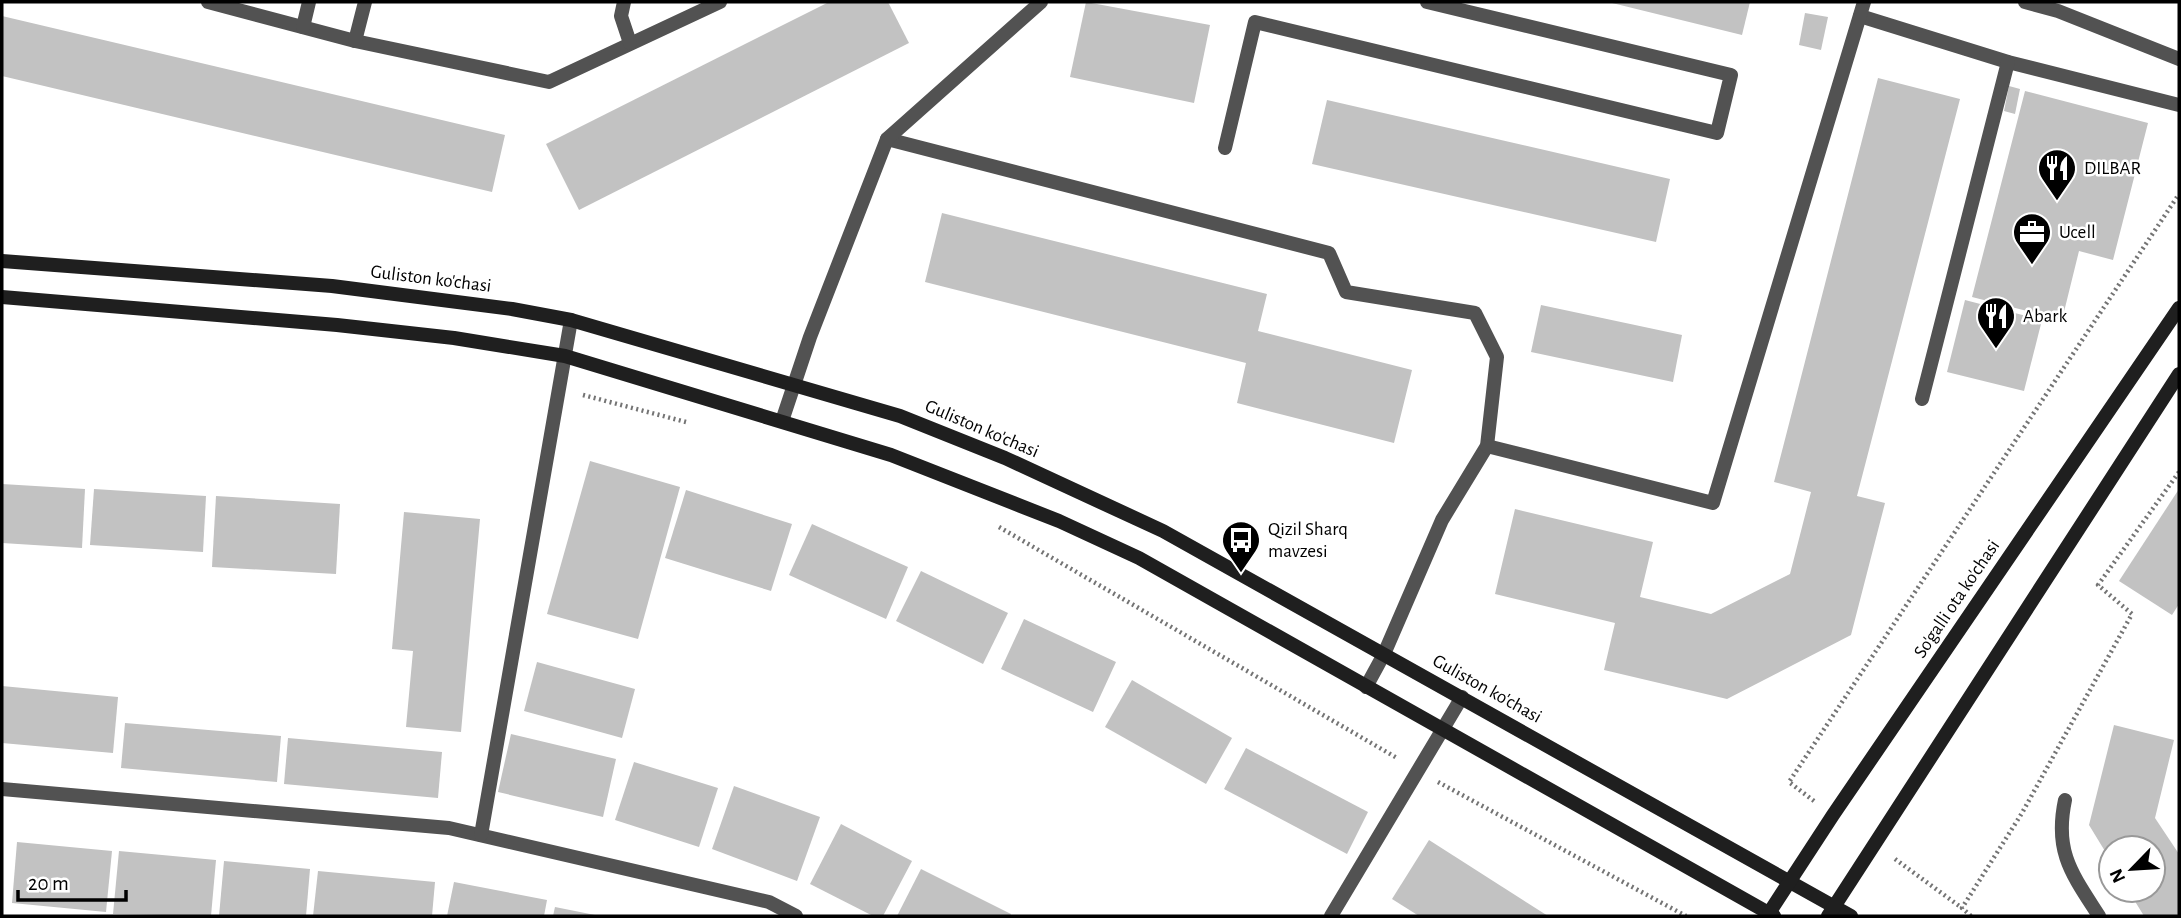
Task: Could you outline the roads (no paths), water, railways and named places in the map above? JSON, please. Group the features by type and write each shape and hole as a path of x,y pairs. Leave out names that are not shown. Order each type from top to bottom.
{"main road":[{"name":"Guliston ko'chasi","path":"2,261 332,286 571,320 795,383 900,416 1084,494 1163,531 1789,880 1831,911 1851,916"},
{"path":"2,297 337,325 454,338 565,356 891,455 1059,521 1205,593 1366,687 1772,915"},
{"name":"So'galli ota ko'chasi","path":"1772,915 1789,880 2179,308"},
{"path":"1831,911 2179,374"}],"street":[{"path":"208,2 355,41 549,82 720,2"},
{"path":"303,27 309,2"},
{"path":"355,41 365,2"},
{"path":"624,2 621,16 630,43"},
{"path":"782,421 887,139 1041,2"},
{"path":"1225,148 1255,22 1717,133 1731,75 1427,2"},
{"path":"2025,2 2058,11 2179,59"},
{"path":"1487,446 1713,503 1862,9 2008,62 2179,105"},
{"path":"1922,399 2008,62"},
{"path":"887,139 1329,253 1346,292 1475,313 1497,357 1487,446 1442,520 1384,654 1366,687"},
{"path":"481,835 571,320"},
{"path":"1331,916 1462,697"},
{"path":"2,789 449,828 769,902 796,916"},
{"path":"2065,800 2060,826 2061,846 2072,875 2099,916"}],"place":[{"name":"DILBAR","path":"2057,202"},
{"name":"Ucell","path":"2032,266"},
{"name":"Abark","path":"1996,350"},
{"name":"Qizil Sharq mavzesi","path":"1241,574"}]}
